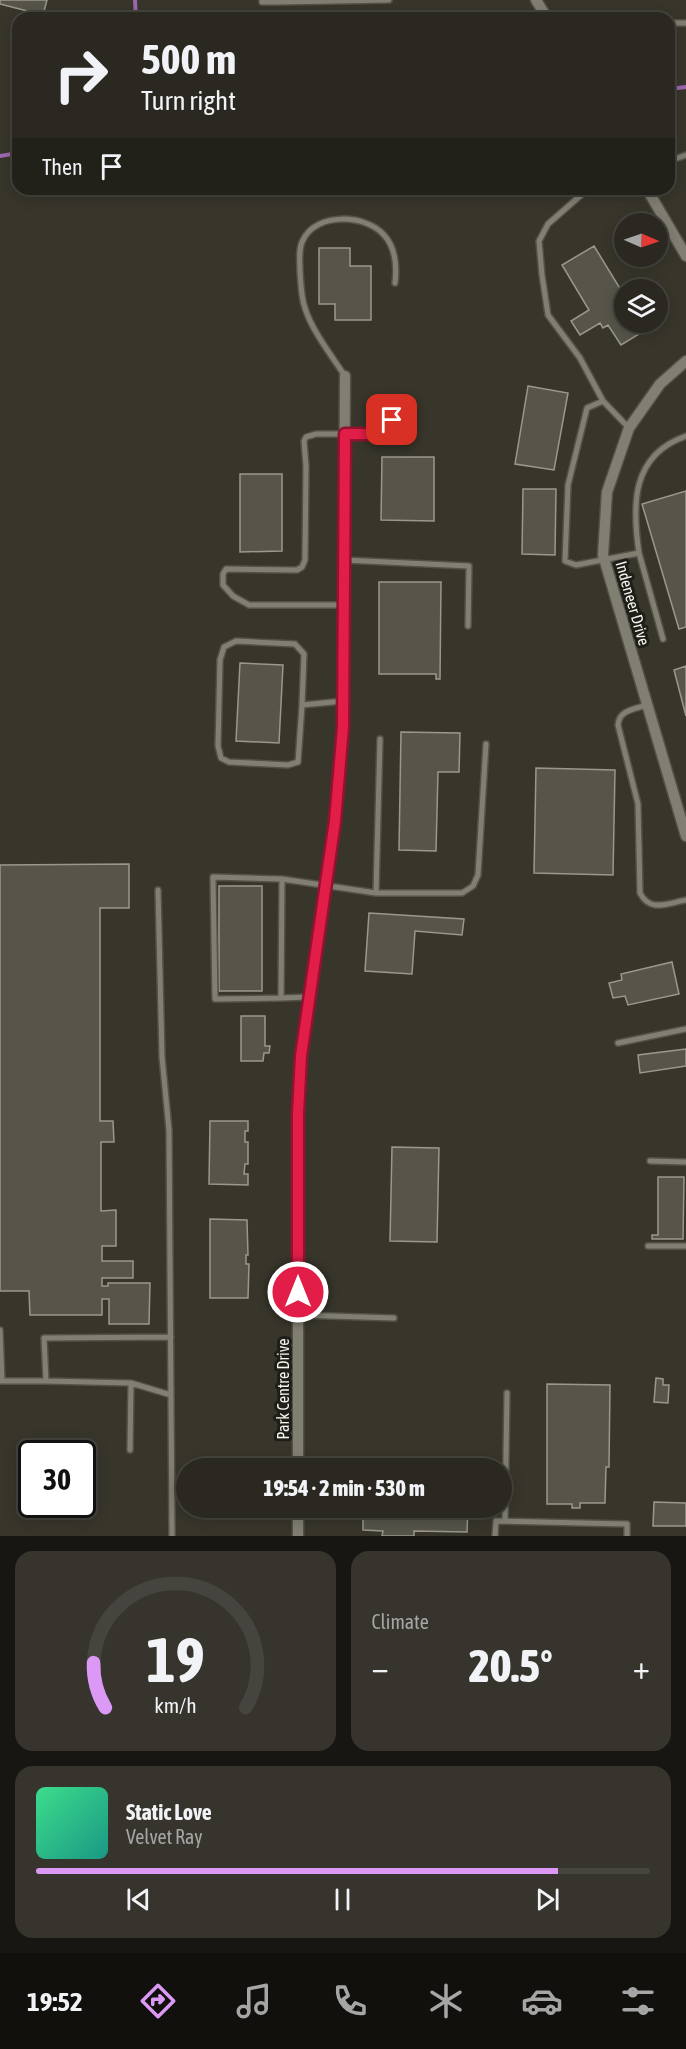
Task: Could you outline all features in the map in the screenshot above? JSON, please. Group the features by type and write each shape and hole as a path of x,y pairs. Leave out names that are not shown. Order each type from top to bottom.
{"street":[{"path":"650,195 686,256"},
{"name":"Indeneer Drive","path":"686,361 660,384 629,428 607,492 603,555 686,836"},
{"name":"Park Centre Drive","path":"298,1458 298,1113 301,1056 324,884 335,821 343,727 345,376"},
{"path":"298,1518 298,1536"}],"lane":[{"path":"262,0 262,2 278,2 389,0"},
{"path":"581,195 548,224 540,241 548,315 580,358 603,401 629,428"},
{"path":"345,376 305,310 299,256 303,239 316,226 332,219 353,220 372,225 385,235 394,252 397,268 394,283"},
{"path":"603,401 587,408 568,485 566,561 576,565 639,553"},
{"path":"344,605 249,605 233,596 223,585 223,574 226,569 297,570 302,567 305,560 304,441 310,435 380,434 404,406"},
{"path":"663,639 639,553 634,505 639,483 655,455 673,441 686,436"},
{"path":"344,560 469,566 468,626"},
{"path":"236,641 295,644 304,654 302,705 298,762 288,765 229,762 221,758 218,746 220,660 224,647 236,641"},
{"path":"302,705 343,701"},
{"path":"647,705 624,713 618,719 638,804 640,893 650,905 657,906 686,900"},
{"path":"376,893 380,739"},
{"path":"309,997 215,999 213,877 282,879 376,893 462,893 473,886 478,875 486,744"},
{"path":"281,998 282,879"},
{"path":"158,890 162,1057 169,1130 172,1536"},
{"path":"618,1043 686,1029"},
{"path":"651,1161 686,1162"},
{"path":"648,1246 686,1246"},
{"path":"298,1315 394,1318"},
{"path":"0,1330 1,1382 131,1383 171,1395"},
{"path":"46,1381 44,1338 171,1336"},
{"path":"130,1450 131,1383"},
{"path":"506,1521 507,1393"},
{"path":"495,1536 496,1521 627,1524 627,1536"}],"building":[{"path":"0,0 47,0 44,12 31,12 0,4"},
{"path":"594,246 614,279 614,333 641,333 621,345 608,325 603,328 600,323 580,335 571,321 589,310 562,265"},
{"path":"319,248 350,248 350,266 371,266 371,320 335,320 335,304 319,304"},
{"path":"528,386 568,393 554,470 515,464"},
{"path":"382,457 434,457 434,521 381,520"},
{"path":"240,474 282,474 282,551 240,552"},
{"path":"523,489 556,489 555,555 522,554"},
{"path":"686,491 686,627 679,629 642,504"},
{"path":"379,582 441,582 440,679 436,679 436,674 379,674"},
{"path":"240,663 283,665 279,743 236,741"},
{"path":"686,666 686,716 674,670"},
{"path":"401,732 460,733 459,772 438,772 436,851 399,850"},
{"path":"536,768 615,770 613,875 534,873"},
{"path":"129,864 129,908 100,908 100,1121 113,1121 114,1142 101,1142 101,1211 116,1210 116,1246 102,1246 102,1261 133,1261 133,1278 102,1278 102,1286 108,1286 108,1283 150,1283 149,1324 109,1324 109,1299 102,1299 102,1315 30,1315 29,1291 0,1291 0,865"},
{"path":"219,886 262,886 262,991 219,991"},
{"path":"369,913 464,919 462,935 415,931 412,974 365,971"},
{"path":"672,962 679,994 628,1005 625,996 613,998 609,983 622,980 621,974"},
{"path":"241,1016 265,1016 265,1046 270,1046 269,1053 264,1053 263,1061 241,1061"},
{"path":"686,1049 686,1066 640,1073 638,1055"},
{"path":"210,1121 248,1121 245,1142 248,1142 248,1164 245,1164 244,1174 248,1174 248,1185 209,1184"},
{"path":"392,1147 439,1148 437,1242 390,1241"},
{"path":"658,1177 684,1177 683,1239 652,1239 652,1235 658,1235"},
{"path":"210,1219 247,1220 248,1298 210,1298"},
{"path":"656,1378 663,1379 663,1385 669,1385 668,1403 654,1402"},
{"path":"547,1384 610,1385 609,1467 606,1467 605,1503 580,1503 580,1508 572,1508 572,1504 547,1504"},
{"path":"654,1502 686,1503 686,1526 653,1526"},
{"path":"363,1518 468,1518 467,1532 414,1531 414,1536 382,1536 383,1531 363,1530"}],"waterway":[{"path":"135,0 136,12"},
{"path":"675,88 686,87"},
{"path":"0,156 12,154"}],"route":[{"path":"298,1292 298,1113 301,1056 324,884 335,821 343,727 345,434 380,434 392,420"}]}
